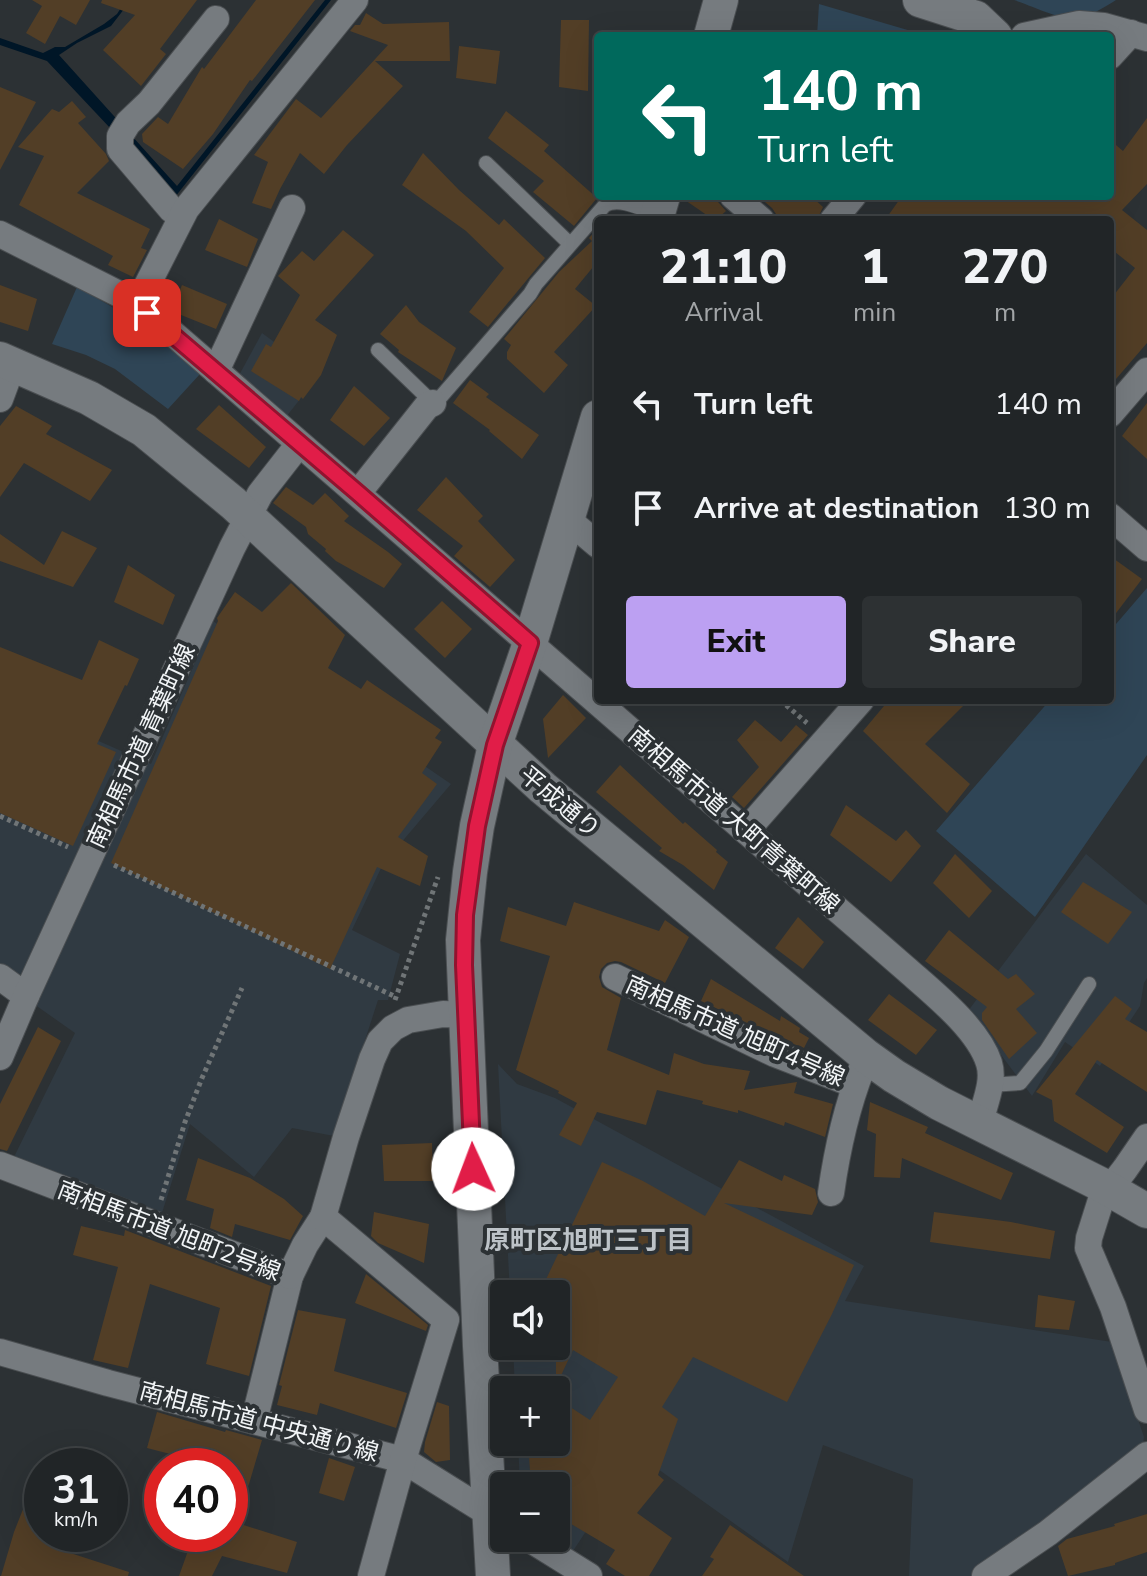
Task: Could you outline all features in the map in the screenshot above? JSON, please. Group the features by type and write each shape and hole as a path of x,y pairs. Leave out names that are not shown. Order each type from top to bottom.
{"street":[{"path":"137,305 186,209 355,0"},
{"path":"712,32 721,0"},
{"path":"920,0 976,18 991,32"},
{"path":"181,217 120,149 123,135 216,19"},
{"path":"1041,32 1071,25 1104,26 1139,35"},
{"path":"1114,53 1139,35"},
{"path":"738,200 756,216"},
{"path":"836,216 850,200"},
{"path":"216,371 292,208"},
{"name":"南相馬市道 大町青葉町線","path":"0,234 137,305 594,699"},
{"path":"0,399 7,362"},
{"name":"平成通り","path":"7,362 89,398 144,430 249,517 495,745 774,981 861,1070 894,1076 928,1097 1147,1211"},
{"path":"1114,409 1147,371"},
{"path":"358,493 427,406 433,403"},
{"path":"490,1478 463,1322 465,915 477,826 495,745 530,643 594,430"},
{"name":"南相馬市道 青葉町線","path":"0,1057 232,548 260,494 299,444"},
{"path":"567,519 594,542"},
{"path":"1114,519 1147,548"},
{"name":"南相馬市道 大町青葉町線","path":"600,704 955,1013 989,1063 992,1078 980,1123"},
{"path":"746,831 858,704"},
{"path":"0,977 26,996"},
{"name":"南相馬市道 旭町4号線","path":"615,977 775,1054 861,1070"},
{"path":"290,1276 323,1217 353,1115 380,1041 393,1028 408,1020 443,1014 466,1015"},
{"path":"831,1193 836,1155 861,1070"},
{"path":"1147,1137 1108,1189 1097,1212 1088,1248 1113,1307 1147,1410"},
{"name":"南相馬市道 旭町2号線","path":"0,1165 290,1276 254,1421"},
{"path":"323,1217 463,1322"},
{"path":"371,1576 403,1460 463,1322"},
{"name":"南相馬市道 中央通り線","path":"0,1352 403,1460 490,1515"},
{"path":"985,1576 1048,1533 1147,1455"},
{"path":"493,1576 495,1552"},
{"path":"550,1552 589,1576"}],"lane":[{"path":"486,163 570,244"},
{"path":"596,216 613,201 659,210"},
{"path":"378,350 433,403 594,218"},
{"path":"990,1085 1020,1083 1046,1051 1089,984"}],"path":[{"path":"785,704 826,740"},
{"path":"0,816 107,862 395,999 442,865"},
{"path":"153,1224 185,1122 242,988"}],"shaded area":[{"path":"126,0 131,0 111,26 59,55 177,186 325,0 331,0 175,197 47,61 0,45 0,38 43,53 55,47 65,47 117,14"},
{"path":"1014,0 1116,0 1094,13 1075,18 1057,16"},
{"path":"819,4 914,32 817,32"},
{"path":"77,287 146,326 200,374 168,409 115,369 52,344"},
{"path":"262,333 319,375 286,417 237,379"},
{"path":"1147,588 1147,755 1035,917 936,831 1047,704 1114,704 1114,626"},
{"path":"213,621 451,784 383,864 352,930 400,954 388,1000 378,1000 334,1136 292,1128 254,1177 190,1124 161,1216 14,1157 75,1033 31,1002 0,966 0,702 12,703 151,764"},
{"path":"1086,854 1147,905 1147,978 1140,1006 1100,1066 1065,1042 1032,1096 968,1011"},
{"path":"498,1064 517,1084 555,1098 864,1266 845,1301 1112,1342 1144,1437 1142,1451 975,1576 909,1576 913,1479 823,1445 788,1562 637,1454 573,1551 570,1549 570,1472 519,1472 519,1456 570,1456 570,1376 514,1376 514,1360 570,1360 570,1280 509,1280"}],"building":[{"path":"32,0 90,0 76,25 60,16 45,44 26,33 42,6"},
{"path":"102,0 197,0 160,49 166,54 141,86 103,50 135,15 101,3"},
{"path":"256,0 315,0 183,169 143,142 142,134 158,117 168,124 202,67 204,69"},
{"path":"366,13 383,24 449,22 450,61 375,61 403,86 324,174 300,153 271,209 252,203 268,162 254,155 296,99 321,118 388,45 350,31 355,25 360,25"},
{"path":"561,20 589,20 588,91 559,87"},
{"path":"459,46 500,51 496,84 456,78"},
{"path":"0,87 36,102 0,170"},
{"path":"72,101 86,117 78,123 109,161 77,193 150,229 141,248 147,250 133,277 108,265 113,256 19,205 44,156 18,147 52,109 59,112"},
{"path":"506,111 549,145 544,151 594,195 595,200 574,226 533,192 544,181 488,138"},
{"path":"1147,118 1147,184 1122,210 1147,230 1147,343 1114,381 1114,295 1135,268 1114,251 1114,216 888,216 899,200 1114,200 1114,143 1123,151"},
{"path":"423,153 499,225 504,219 545,258 488,327 469,312 504,268 466,231 402,185"},
{"path":"685,200 718,200 726,211 720,216 708,216"},
{"path":"763,200 815,200 823,207 819,216 776,216"},
{"path":"219,219 258,239 247,267 205,250"},
{"path":"343,230 374,255 315,320 337,335 321,375 299,401 251,371 266,344 271,347 300,295 278,276 302,251 314,261"},
{"path":"594,232 594,266 575,289 594,304 594,308 554,352 568,365 544,393 507,359 511,345 504,339 559,272 592,241 589,238"},
{"path":"0,285 37,299 28,331 0,322"},
{"path":"182,285 227,304 216,329 171,311"},
{"path":"406,305 419,322 456,348 442,381 398,352 380,334"},
{"path":"470,380 489,394 486,397 539,435 522,459 453,403"},
{"path":"354,386 390,418 364,446 330,420"},
{"path":"1147,403 1147,459 1122,436"},
{"path":"219,405 266,447 249,468 196,429"},
{"path":"16,406 52,426 46,434 112,470 90,501 24,463 0,497 0,426"},
{"path":"446,477 483,516 478,521 515,560 490,587 454,556 463,546 417,510"},
{"path":"286,487 313,505 325,493 349,516 344,521 402,564 384,588 336,561 308,534 306,527 273,503"},
{"path":"62,531 97,548 73,587 0,561 0,534 44,565"},
{"path":"1114,559 1142,579 1114,616"},
{"path":"128,565 175,595 163,625 114,602"},
{"path":"291,583 345,635 328,668 361,689 367,680 441,730 435,738 442,742 422,773 437,784 398,837 428,856 420,886 377,867 330,969 111,863 217,618 235,592 262,612"},
{"path":"442,601 472,629 445,658 414,629"},
{"path":"99,640 139,659 97,744 116,752 73,846 0,813 0,647 82,680"},
{"path":"563,695 586,718 548,758 543,719"},
{"path":"886,704 965,704 925,744 970,784 947,813 863,731"},
{"path":"755,720 781,742 796,725 808,735 744,808 732,797 759,767 737,740"},
{"path":"620,765 728,862 714,890 683,865 659,851 662,848 596,792"},
{"path":"846,805 896,841 906,830 921,846 891,882 830,835"},
{"path":"955,854 992,891 969,918 933,883"},
{"path":"1083,882 1132,912 1108,944 1061,912"},
{"path":"574,902 659,931 665,920 689,937 665,983 621,962 607,963 601,969 599,977 602,987 621,998 607,1050 669,1075 674,1053 704,1064 750,1071 744,1090 797,1082 794,1093 833,1104 825,1137 785,1122 784,1126 738,1110 738,1113 657,1090 646,1125 597,1112 581,1146 559,1135 577,1103 516,1070 550,956 500,941 508,907 566,926"},
{"path":"798,917 824,942 803,969 775,948"},
{"path":"949,930 1008,979 1016,974 1035,994 1016,1009 1037,1033 1009,1059 982,1020 982,1013 987,1007 925,961"},
{"path":"711,979 780,1021 781,1016 800,1028 799,1032 809,1038 804,1048 701,1001"},
{"path":"889,994 937,1030 916,1055 868,1020"},
{"path":"1115,996 1132,1009 1125,1019 1147,1032 1147,1092 1097,1060 1075,1094 1124,1127 1107,1153 1054,1121 1052,1100 1036,1092"},
{"path":"38,1027 61,1041 7,1151 0,1149 0,1104"},
{"path":"870,1102 928,1127 925,1133 1013,1173 1001,1200 902,1158 900,1178 874,1177 876,1134 867,1130"},
{"path":"432,1143 433,1181 384,1181 382,1145"},
{"path":"198,1158 250,1178 284,1199 303,1216 290,1240 235,1224 232,1237 210,1228 214,1209 186,1200"},
{"path":"739,1160 782,1181 784,1175 815,1189 818,1202 812,1215 724,1203 854,1265 787,1402 693,1357 662,1407 678,1419 658,1475 664,1480 637,1513 672,1538 649,1576 625,1576 606,1564 615,1550 570,1523 570,1472 530,1472 529,1456 570,1456 570,1407 590,1420 618,1377 573,1350 570,1356 570,1280 546,1280 602,1162 705,1216"},
{"path":"374,1212 429,1224 424,1263 378,1243 371,1236"},
{"path":"934,1212 1055,1231 1050,1259 930,1242"},
{"path":"81,1226 124,1236 125,1230 271,1286 249,1376 206,1364 220,1308 150,1284 128,1368 93,1360 118,1267 73,1255"},
{"path":"366,1274 428,1325 426,1331 355,1303"},
{"path":"1038,1295 1075,1301 1069,1330 1035,1327"},
{"path":"298,1310 346,1319 334,1371 407,1393 396,1428 320,1403 317,1415 277,1405"},
{"path":"556,1360 568,1360 561,1376 556,1376"},
{"path":"437,1402 449,1406 450,1460 436,1462 424,1452"},
{"path":"157,1412 262,1440 248,1487 248,1448 147,1448"},
{"path":"329,1458 355,1467 344,1501 319,1493"},
{"path":"24,1507 24,1552 67,1552 129,1572 128,1576 1,1576"},
{"path":"1147,1514 1147,1552 1115,1565 1068,1576 1058,1546 1067,1539"},
{"path":"730,1525 804,1576 702,1576"},
{"path":"248,1526 297,1542 287,1573 222,1556 212,1576 179,1576 188,1552 248,1552"}],"district":[{"name":"原町区旭町三丁目","path":"588,1240"}],"route":[{"path":"147,313 530,643 495,745 477,826 465,915 463,940 473,1169"}]}
